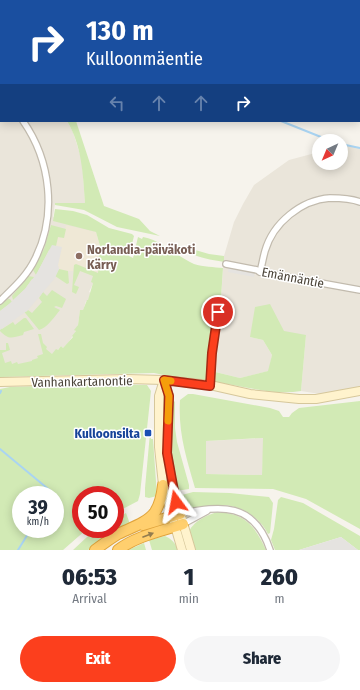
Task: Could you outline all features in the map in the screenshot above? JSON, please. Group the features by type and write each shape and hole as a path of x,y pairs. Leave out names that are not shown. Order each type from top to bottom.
{"highway":[{"path":"95,550 147,519 154,513 160,501 163,485"},
{"path":"128,529 176,515"},
{"path":"118,550 132,541 156,532 179,526"}],"street":[{"path":"0,301 20,282 35,259 48,219 49,207 44,168 32,133 24,122"},
{"path":"260,272 265,250 274,233 295,211 309,203 324,199 343,198 360,202"},
{"name":"Emännäntie","path":"226,264 260,272 360,290"},
{"path":"210,386 212,353 218,312"},
{"name":"Vanhankartanontie","path":"0,382 127,379 164,380 210,386 250,394 299,399 316,399 360,391"},
{"path":"164,380 159,396 159,447 163,485 176,515 182,550"},
{"path":"164,380 169,396 167,453 176,515"},
{"path":"176,515 194,511 225,508 246,515 258,526 266,539 270,550"},
{"path":"179,526 209,510"},
{"path":"179,526 191,550"}],"shaded area":[{"path":"0,122 68,122 73,132 82,161 85,203 55,203 53,217 96,232 98,273 89,292 91,293 88,301 86,301 83,311 80,310 76,331 68,343 63,348 61,346 57,351 19,376 0,377"},
{"path":"348,145 360,148 360,386 346,390 320,394 301,391 306,335 250,337 263,340 272,355 269,371 240,378 207,370 214,312 221,298 224,256 234,222 254,185 289,160 312,154 312,170 348,170"},
{"name":"Norlandia-päiväkoti Kärry","path":"66,225 96,232 100,246 98,273 76,264 73,271 59,269 58,265 61,247 56,246 58,237 64,238"},
{"path":"52,245 62,247 58,265 59,269 55,278 28,310 0,330 0,311 25,289 37,273"},
{"path":"229,265 255,270 254,277 228,272"},
{"path":"264,438 262,475 206,474 206,441"},
{"path":"341,537 358,550 299,550"}],"green space":[{"path":"68,122 76,122 104,206 139,219 150,231 160,236 117,227 84,210 55,205 55,203 85,203 81,160 72,131"},
{"path":"55,209 73,211 87,215 109,228 132,234 134,236 129,256 133,258 138,237 142,239 143,237 163,245 194,264 223,268 221,298 214,312 207,370 240,378 268,371 272,355 263,340 250,337 255,307 270,304 284,331 306,335 301,391 267,391 154,373 0,377 0,350 6,350 6,343 8,343 10,350 2,353 5,363 11,361 12,364 17,362 18,364 32,361 38,358 37,356 43,354 38,334 41,334 43,343 47,347 46,349 52,354 61,346 63,348 73,337 72,336 76,331 74,330 78,325 80,310 83,310 88,300 93,283 91,282 93,276 80,271 74,285 79,287 76,294 72,292 74,265 76,264 98,273 100,246 96,232 53,221"},
{"path":"51,225 66,229 64,238 58,237 56,246 49,250 36,275 33,270 44,249"},
{"path":"171,243 209,254 224,256 224,262 196,256"},
{"path":"59,269 68,271 69,283 67,284 55,276"},
{"path":"28,276 34,277 37,280 32,279 25,289 13,300 12,296"},
{"path":"52,290 66,299 62,308 56,306 54,307 60,310 48,324 39,330 22,309 26,312 28,310 32,313 42,302 39,298 43,292 47,296"},
{"path":"8,299 12,302 0,311 0,305"},
{"path":"26,318 34,329 24,332 23,335 13,337 8,337 0,331 0,326 2,329 13,322 15,325"},
{"path":"99,384 147,385 151,391 138,501 124,508 124,486 72,486 72,538 77,538 63,550 0,550 0,389 10,387"},
{"path":"188,394 193,394 270,408 279,411 283,417 289,417 299,408 360,401 360,529 306,499 273,489 195,488 181,434 180,400","holes":["263,438 262,475 206,474 206,441"]},
{"path":"173,400 175,402 175,428 177,442 189,485 189,489 176,491 171,456"},
{"path":"150,433 151,439 153,439 157,496 149,498 145,497 145,488"},
{"path":"193,492 230,493 269,497 273,503 270,533 268,534 259,522 248,512 241,509 226,505 219,505 187,509 181,503 182,495"},
{"path":"281,497 303,503 360,536 360,550 341,537 299,550 275,550 271,540 278,500"},
{"path":"217,512 235,515 248,522 258,534 266,550 194,550 189,531 191,527 198,521"},
{"path":"126,513 130,524 124,527 124,514"},
{"path":"165,536 170,538 178,550 152,550 149,540"},
{"path":"86,538 105,538 88,550 73,550"},
{"path":"144,543 146,550 128,550"}],"waterway":[{"path":"284,122 314,134"},
{"path":"348,145 360,148"},
{"path":"0,449 45,486"},
{"path":"18,550 25,538"}],"slow traffic":[{"path":"168,421 169,396 164,380 171,381"}],"place":[{"name":"Norlandia-päiväkoti Kärry","path":"79,256"},
{"name":"Kulloonsilta","path":"148,433"}],"route":[{"path":"176,502 167,453 169,396 164,380 210,386 212,353 218,312"}]}
